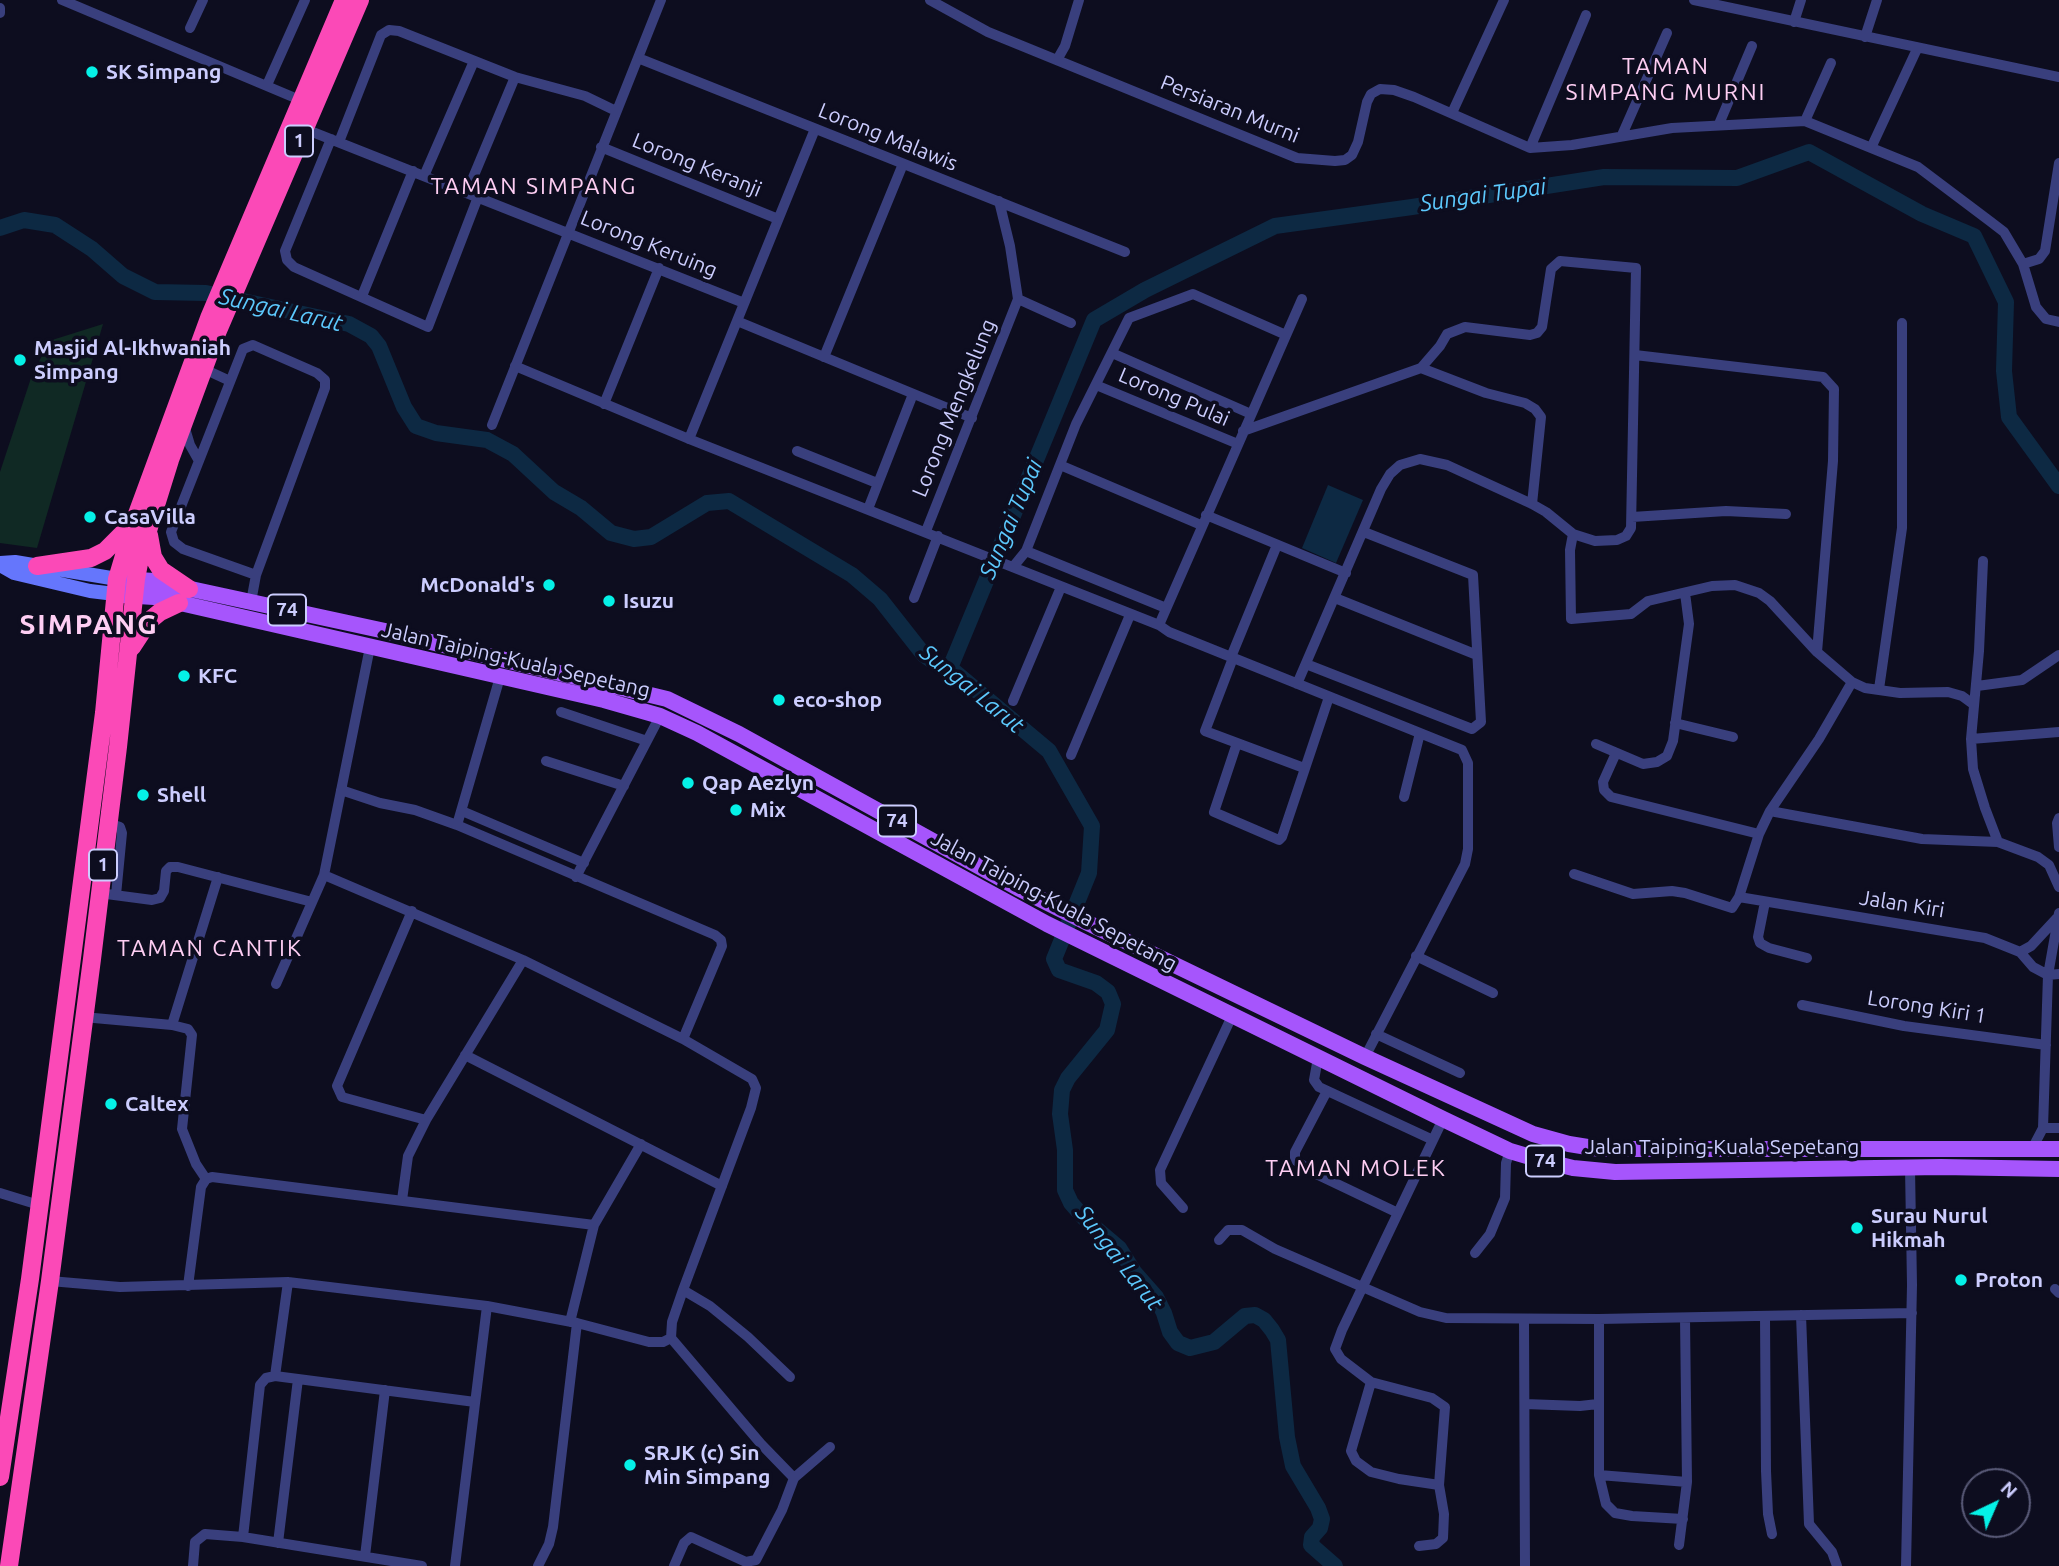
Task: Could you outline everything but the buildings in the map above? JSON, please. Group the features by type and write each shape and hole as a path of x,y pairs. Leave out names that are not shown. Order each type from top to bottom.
{"highway":[{"name":"1","path":"9,1566 50,1281 83,1017 108,894 108,823 129,653 141,525 215,321 300,100 344,0"},
{"name":"1","path":"232,280 305,129 360,0"},
{"name":"1","path":"0,1478 36,1230 104,713 116,586 184,424 204,369 215,321"},
{"path":"37,566 91,558 141,525 153,558 184,596 149,621 129,653"},
{"path":"42,1179 49,1190 58,1190 62,1184"},
{"path":"36,1230 46,1220 52,1222 56,1231"}],"main road":[{"name":"Jalan Taiping-Kuala Sepetang","path":"0,564 15,562 37,566 116,586 135,587 155,597 184,596 250,602 398,634 667,699 739,734 1088,923 1365,1057 1533,1134 1600,1149 2057,1149"},
{"name":"Jalan Taiping-Kuala Sepetang","path":"0,564 14,573 90,591 116,586"},
{"name":"Jalan Taiping-Kuala Sepetang","path":"184,596 370,647 604,700 660,716 709,739 1047,925 1510,1151 1573,1168 1615,1172 2059,1169"}],"street":[{"path":"62,0 300,100"},
{"path":"191,28 203,0"},
{"path":"267,85 305,0"},
{"path":"492,425 661,0"},
{"name":"Persiaran Murni","path":"930,0 941,3 988,32 1297,159 1335,161 1345,160 1352,155 1358,142 1367,102 1371,94 1380,89 1394,90 1530,148 1572,145 1672,128 1805,121 1918,167 2004,232 2023,264 2036,307 2046,319 2059,322"},
{"path":"1057,60 1065,46 1079,0"},
{"path":"1452,113 1504,0"},
{"path":"1694,0 1723,3 1794,22 2059,77"},
{"path":"1794,22 1801,0"},
{"path":"1865,37 1877,0"},
{"path":"1530,148 1586,15"},
{"path":"478,197 428,327 294,267 287,260 285,251 381,35 389,30 399,31 514,77 584,96 616,111"},
{"path":"1622,135 1667,33"},
{"path":"1719,124 1752,46"},
{"path":"1871,148 1917,49"},
{"name":"Lorong Malawis","path":"638,58 1125,251"},
{"path":"424,176 474,61"},
{"path":"1805,121 1831,63"},
{"path":"467,192 514,77"},
{"name":"Lorong Keruing","path":"305,129 744,303"},
{"path":"689,439 815,129"},
{"name":"Lorong Keranji","path":"601,148 778,219"},
{"path":"2023,264 2039,259 2045,251 2059,163"},
{"path":"824,357 903,164"},
{"path":"362,296 413,171"},
{"path":"999,201 1010,246 1018,299 1071,323"},
{"path":"1243,431 1421,368 1447,334 1465,327 1530,335 1537,333 1542,327 1551,269 1560,261 1636,268 1632,517 1631,528 1626,536 1617,540 1595,541 1573,534 1532,504 1447,465 1430,460 1411,460 1390,474 1297,684"},
{"path":"604,404 659,268"},
{"path":"1009,566 1026,551 1076,424 1129,318 1193,294 1286,335"},
{"name":"Lorong Mengkelung","path":"926,531 1018,299"},
{"path":"1159,625 1302,299"},
{"path":"737,321 972,418"},
{"path":"1879,690 1902,528 1902,323"},
{"path":"250,602 256,575 325,388 325,380 317,373 253,345 243,349 171,532 174,542 183,549 256,575"},
{"path":"1112,353 1251,414"},
{"path":"1636,355 1823,377 1835,389 1833,461 1817,652"},
{"path":"515,366 689,439 926,531 1462,750 1468,763 1468,849 1465,864 1365,1057"},
{"path":"1421,368 1486,393 1525,403 1535,409 1541,417 1532,504"},
{"path":"204,369 230,381"},
{"name":"Lorong Pulai","path":"1096,385 1238,444"},
{"path":"868,509 913,394"},
{"path":"184,424 190,445 199,461"},
{"path":"797,451 877,483"},
{"path":"1060,465 1346,573"},
{"path":"1632,517 1726,511 1786,514"},
{"path":"1306,664 1472,729 1481,722 1473,575 1364,532"},
{"path":"1573,534 1570,550 1571,619 1631,614 1648,601 1712,586 1735,585 1759,593 1781,610 1817,652 1853,682 1865,688 1900,693 1948,692 1962,696 1973,704"},
{"path":"914,597 938,536"},
{"path":"1277,545 1205,731 1304,768"},
{"path":"1026,551 1166,608"},
{"path":"1983,561 1977,686 1971,739 1973,769 1998,842"},
{"path":"1013,701 1061,587"},
{"path":"1596,744 1643,764 1657,762 1667,756 1673,741 1689,624 1685,593"},
{"path":"1335,598 1477,654"},
{"path":"1071,755 1130,615"},
{"path":"276,984 324,874 370,647"},
{"path":"1977,686 2022,680 2059,655"},
{"path":"457,825 500,677"},
{"path":"1574,874 1633,894 1672,891 1729,908 1736,905 1759,834 1770,811 1819,739 1853,682"},
{"path":"1237,743 1214,811 1279,840 1329,696"},
{"path":"561,712 647,741"},
{"path":"576,877 660,716"},
{"path":"1675,723 1733,737"},
{"path":"1971,739 2059,732"},
{"path":"1404,796 1420,733"},
{"path":"1616,753 1603,782 1604,790 1611,797 1759,834"},
{"path":"547,761 624,786"},
{"path":"341,790 380,803 415,810 457,825 715,935 721,940 722,946 683,1039"},
{"path":"462,811 583,863"},
{"path":"1770,811 1922,839 1998,842 2038,857 2049,865 2059,887"},
{"path":"2059,818 2059,847"},
{"path":"2049,865 2059,858"},
{"path":"108,894 152,900 160,898 166,871 170,867 178,867 312,902"},
{"path":"324,874 523,960 683,1039 755,1083 751,1108 672,1322 671,1338 761,1444 794,1478"},
{"path":"172,1025 218,877"},
{"name":"Jalan Kiri","path":"1739,897 1973,935 2020,952 2033,967 2054,974"},
{"path":"1765,902 1758,937 1760,943 1807,958"},
{"path":"412,911 337,1086 342,1097 426,1120"},
{"path":"2020,952 2031,946 2059,915"},
{"path":"2032,1149 2043,1128 2046,1045 2059,915"},
{"path":"1416,956 1493,993"},
{"path":"402,1200 408,1156 426,1120 523,960"},
{"name":"Lorong Kiri 1","path":"1802,1005 1904,1026 2046,1045"},
{"path":"1183,1208 1161,1183 1160,1170 1232,1016"},
{"path":"83,1017 172,1025 188,1029 192,1035 182,1129 196,1164 206,1180"},
{"path":"1376,1034 1460,1073"},
{"path":"465,1055 722,1186"},
{"path":"1318,1058 1314,1080 1319,1087 1433,1140"},
{"path":"1327,1091 1295,1152 1295,1160 1304,1167 1398,1213"},
{"path":"1419,1546 1436,1544 1443,1538 1444,1514 1439,1485 1445,1407 1432,1398 1371,1382 1340,1359 1335,1349 1443,1119"},
{"path":"2043,1128 2059,1128"},
{"path":"2043,1128 2057,1149"},
{"path":"538,1566 549,1544 553,1527 574,1323 594,1225 640,1144"},
{"path":"1475,1254 1490,1234 1506,1198 1506,1163 1510,1151"},
{"path":"1906,1566 1912,1313 1910,1168"},
{"path":"188,1286 201,1186 212,1177 594,1225"},
{"path":"0,1193 39,1205"},
{"path":"1219,1240 1228,1230 1242,1230 1275,1249 1420,1312 1446,1318 1599,1319 1912,1313"},
{"path":"50,1281 120,1287 288,1282 487,1306 574,1323 649,1342 663,1342 671,1338"},
{"path":"275,1376 288,1282"},
{"path":"683,1290 719,1314 790,1377"},
{"path":"455,1566 487,1306"},
{"path":"1765,1315 1766,1471 1772,1534"},
{"path":"1801,1315 1809,1524 1832,1552 1836,1566"},
{"path":"1524,1318 1525,1566"},
{"path":"1679,1545 1687,1482 1685,1318"},
{"path":"1599,1319 1599,1475 1606,1504 1615,1513 1683,1519"},
{"path":"243,1537 260,1385 266,1378 275,1376 475,1402"},
{"path":"278,1543 299,1379"},
{"path":"1371,1382 1351,1451 1356,1461 1371,1472 1439,1485"},
{"path":"365,1556 385,1390"},
{"path":"1525,1405 1598,1404"},
{"path":"674,1566 684,1543 691,1537 746,1562 755,1560 782,1510 794,1478 830,1447"},
{"path":"1599,1475 1687,1482"},
{"path":"192,1566 195,1542 199,1536 205,1534 243,1537 422,1566"}],"green space":[{"path":"103,324 37,548 0,543 0,472 31,378 49,341"}],"water":[{"path":"1328,485 1363,500 1336,563 1302,548"}],"waterway":[{"name":"Sungai Tupai","path":"950,668 1094,320 1145,290 1275,226 1604,177 1737,178 1809,152 1922,214 1974,236 2006,302 2004,371 2009,417 2059,486"},
{"name":"Sungai Larut","path":"0,228 24,220 55,225 92,249 123,276 155,292 206,293 349,324 371,336 379,346 404,407 416,426 436,433 487,440 513,454 554,492 581,508 611,533 634,539 651,537 707,503 729,501 852,575 880,599 924,655 950,668 1049,751 1092,826 1089,873 1054,959 1059,970 1096,983 1108,992 1113,1004 1107,1030 1068,1078 1062,1090 1060,1114 1065,1150 1065,1190 1071,1203 1086,1220 1119,1248 1134,1272 1156,1297 1170,1332 1178,1343 1190,1348 1214,1342 1245,1316 1255,1315 1264,1320 1272,1330 1278,1340 1287,1437 1293,1466 1322,1519 1320,1528 1312,1537 1311,1545 1335,1566"}],"place":[{"name":"SK Simpang","path":"92,72"},
{"name":"Masjid Al-Ikhwaniah Simpang","path":"20,360"},
{"name":"CasaVilla","path":"90,517"},
{"name":"McDonald's","path":"549,585"},
{"name":"Isuzu","path":"609,601"},
{"name":"KFC","path":"184,676"},
{"name":"eco-shop","path":"779,700"},
{"name":"Qap Aezlyn","path":"688,783"},
{"name":"Shell","path":"143,795"},
{"name":"Mix","path":"736,810"},
{"name":"Caltex","path":"111,1104"},
{"name":"Surau Nurul Hikmah","path":"1857,1228"},
{"name":"Proton","path":"1961,1280"},
{"name":"SRJK (c) Sin Min Simpang","path":"630,1465"}],"district":[{"name":"TAMAN SIMPANG MURNI","path":"1666,79"},
{"name":"TAMAN SIMPANG","path":"534,186"},
{"name":"SIMPANG","path":"89,625"},
{"name":"TAMAN CANTIK","path":"210,948"},
{"name":"TAMAN MOLEK","path":"1356,1168"}]}
